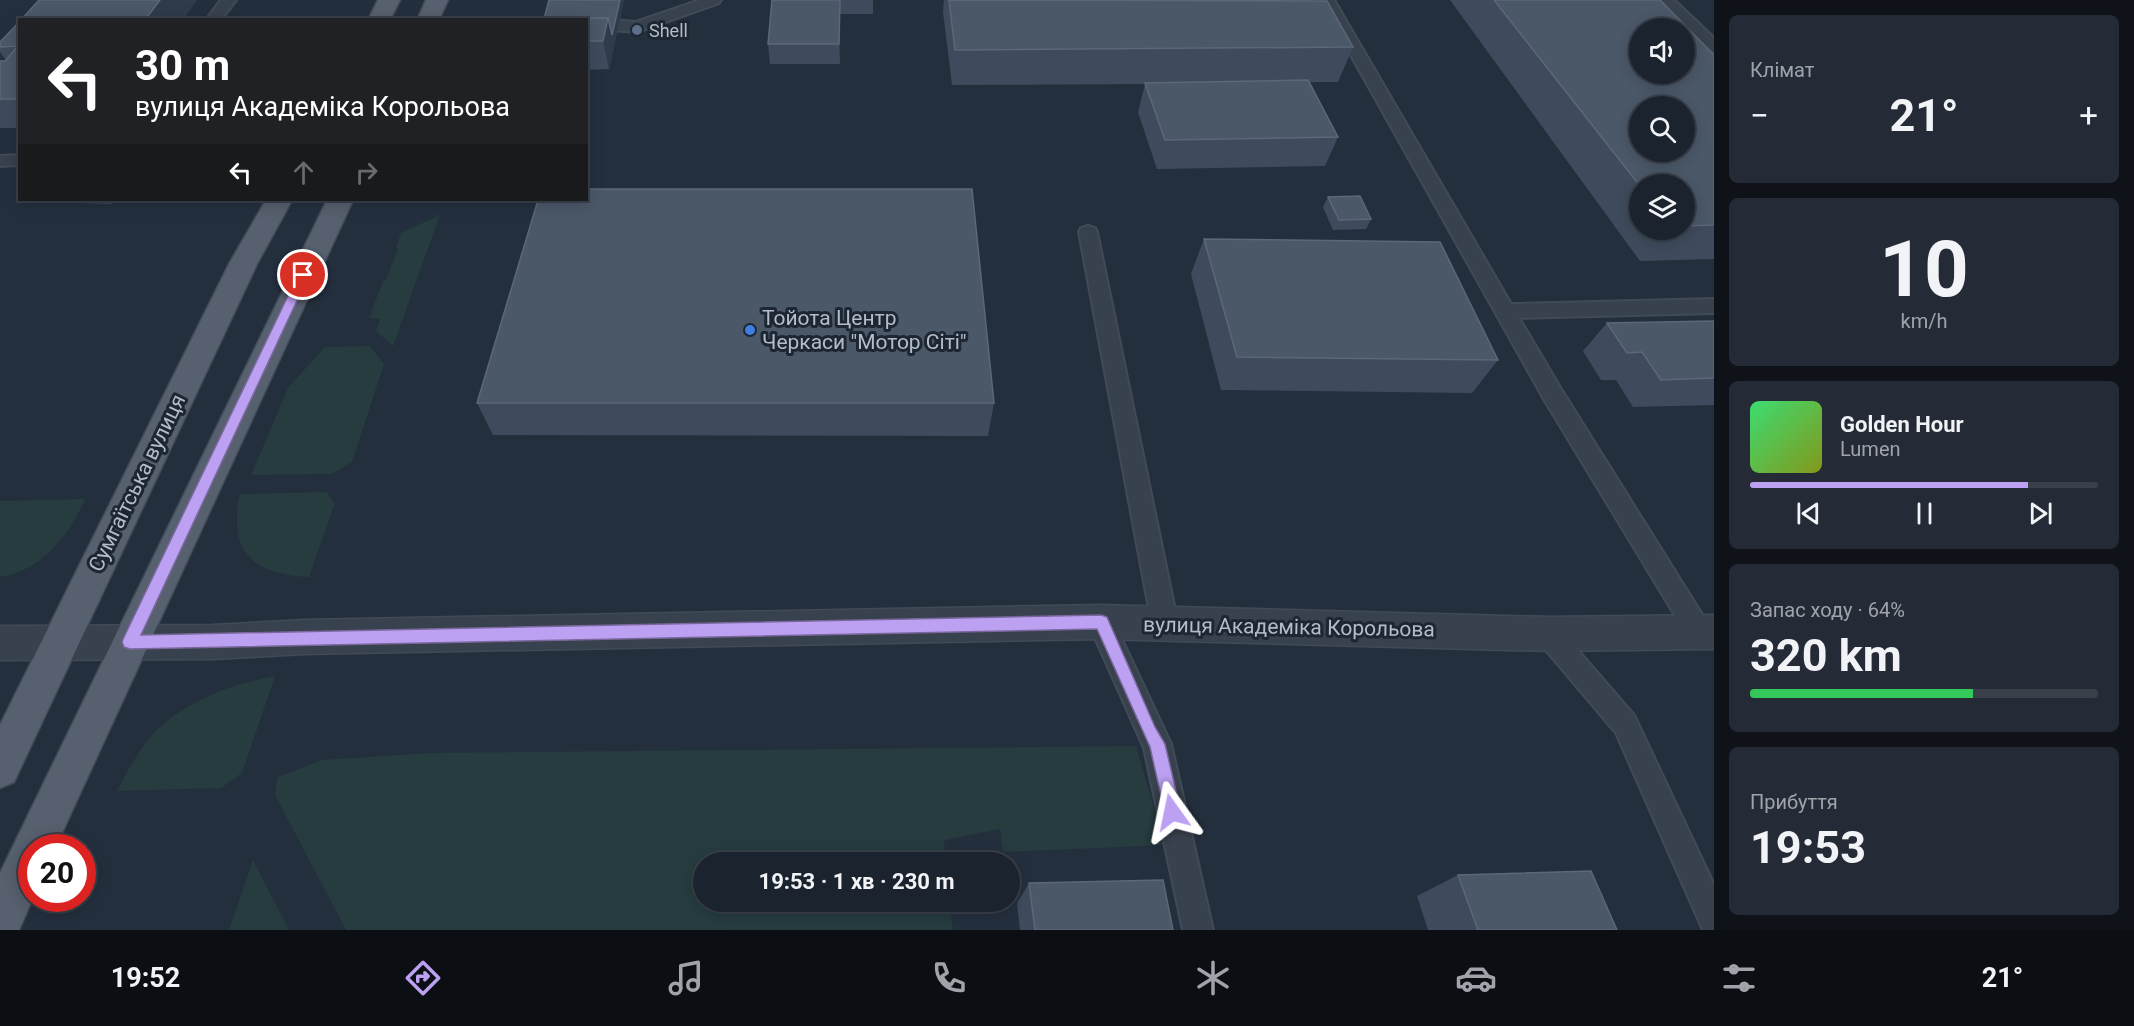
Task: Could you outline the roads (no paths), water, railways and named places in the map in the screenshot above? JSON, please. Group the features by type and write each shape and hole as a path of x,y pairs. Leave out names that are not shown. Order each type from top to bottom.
{"main road":[{"path":"380,18 389,0"},
{"path":"429,18 437,0"},
{"name":"Сумгаїтська вулиця","path":"0,768 243,264 278,201"},
{"path":"39,834 340,201"},
{"path":"0,922 18,881"}],"street":[{"name":"вулиця Академіка Корольова","path":"0,643 1101,622 1548,634 1706,632"}],"lane":[{"path":"215,18 229,0"},
{"path":"588,23 637,27 714,0"},
{"path":"1327,0 1553,395 1706,632"},
{"path":"1666,0 1714,47"},
{"path":"0,161 18,160"},
{"path":"1088,232 1165,625"},
{"path":"1505,311 1714,306"},
{"path":"1101,622 1157,744 1198,930"},
{"path":"1548,634 1625,724 1714,920"}],"place":[{"name":"Shell","path":"637,30"},
{"name":"Тойота Центр Черкаси \"Мотор Сіті\"","path":"750,330"}]}
